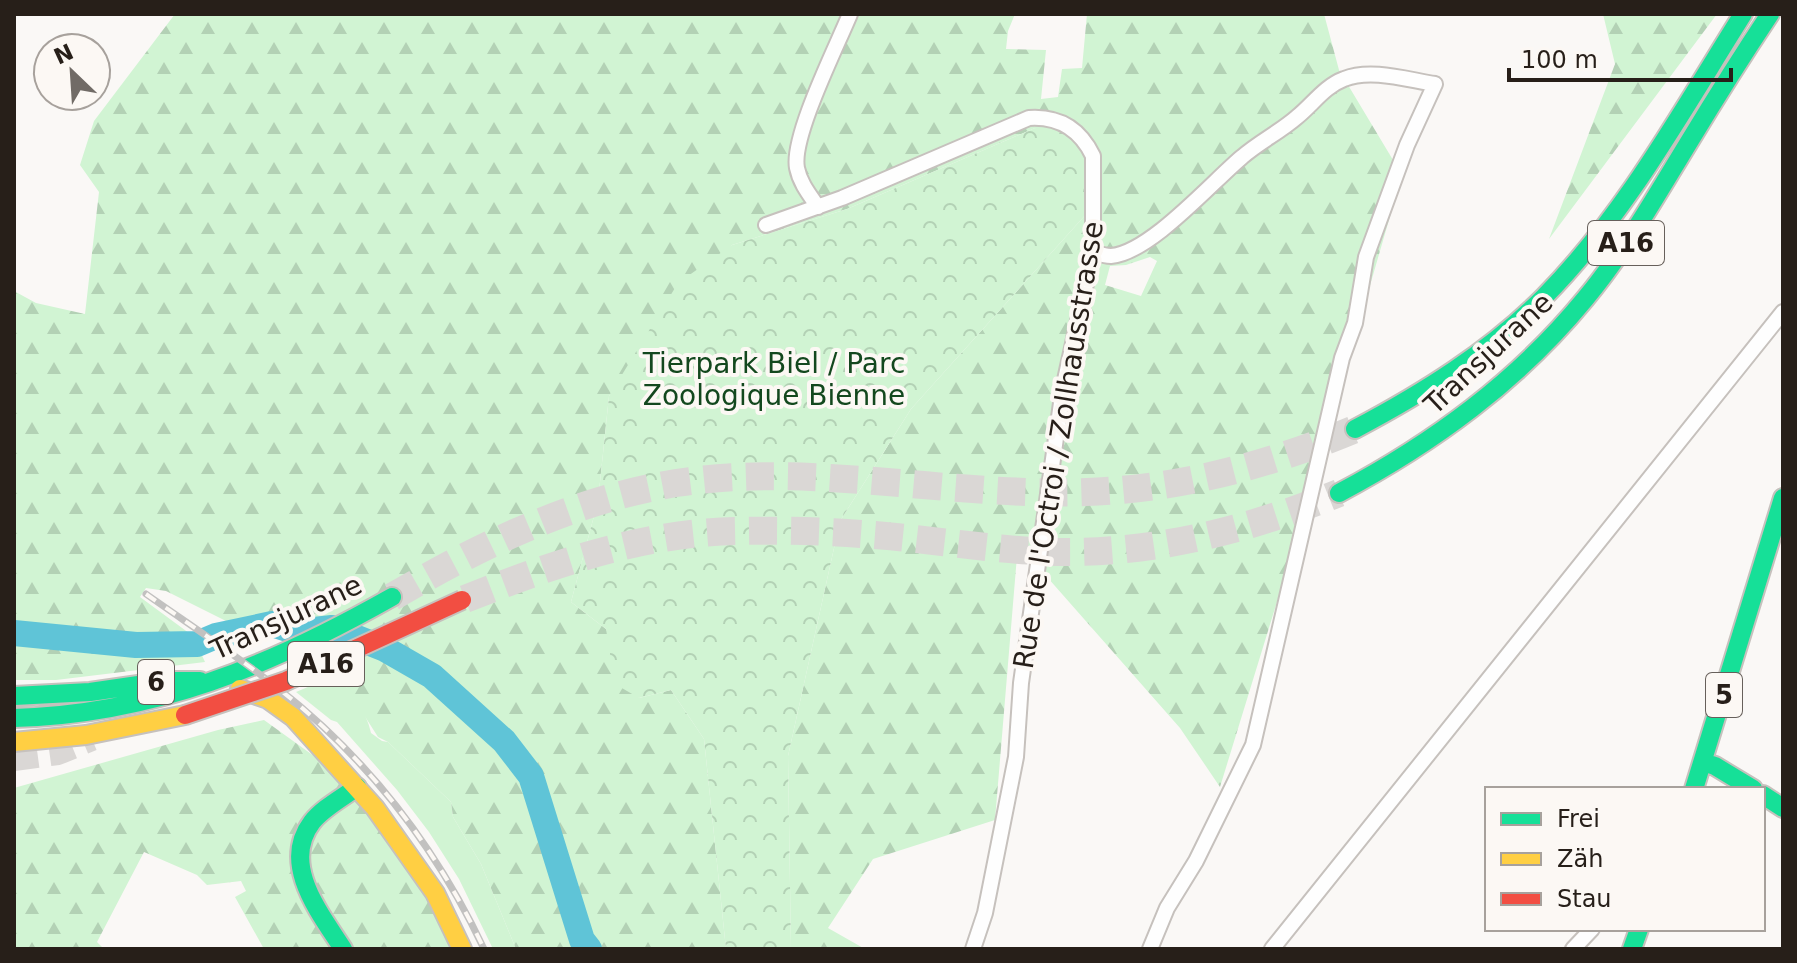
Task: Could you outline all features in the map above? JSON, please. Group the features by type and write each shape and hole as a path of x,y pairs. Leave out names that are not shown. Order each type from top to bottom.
{"main road":[{"name":"Transjurane","path":"1355,429 1451,374 1525,314 1564,276 1659,147 1743,14"},
{"name":"Transjurane","path":"1339,493 1415,453 1487,400 1587,297 1632,232 1770,14"},
{"name":"5","path":"1695,787 1783,498"},
{"name":"Transjurane","path":"14,718 52,717 113,708 217,680 325,635 390,599"},
{"name":"Transjurane","path":"14,742 86,735 185,715 286,681 464,600"},
{"name":"6","path":"14,696 49,696 195,680 228,685 278,706 293,717 390,828 448,916 462,949"},
{"name":"6","path":"254,707 309,737"},
{"path":"1703,762 1750,787"},
{"path":"343,949 304,879 298,859 299,847 311,822 357,787"},
{"path":"1765,796 1783,808"}],"street":[{"path":"818,207 802,184 796,165 811,107 850,14"},
{"path":"1093,252 1109,256 1119,254 1148,239 1180,215 1246,154 1343,79 1363,74 1435,84 1407,145 1366,257 1355,323 1342,358 1253,745 1196,861 1167,908 1150,949"},
{"name":"Rue de l'Octroi / Zollhausstrasse","path":"766,225 818,207 1029,118 1042,117 1072,127 1086,142 1093,156 1093,252 1063,389 1021,683 1016,757 985,913 973,949"},
{"path":"1272,949 1783,312"},
{"path":"1573,949 1590,931"}],"green space":[{"path":"175,14 1015,14 1008,31 1006,49 1046,50 1041,99 1058,97 1062,69 1082,68 1087,14 1324,14 1339,70 1402,175 1300,527 1220,787 1180,728 1018,544 995,820 873,859 828,928 865,949 791,949 788,756 840,521 911,409 1088,212 1035,128 847,209 732,245 609,396 598,501 571,602 606,629 639,698 671,690 704,739 726,949 516,949 481,864 453,817 451,802 388,742 378,737 343,682 291,642 228,622 166,591 146,588 140,597 193,636 205,662 56,680 14,680 14,291 36,303 85,314 99,192 80,165 94,121 101,112 112,112 112,97","holes":["1150,257 1157,261 1141,296 1105,285 1110,266 1126,265"]},
{"path":"1603,14 1717,14 1549,239 1615,64"},
{"name":"Tierpark Biel / Parc Zoologique Bienne","path":"1035,128 1087,153 1088,212 911,409 840,521 788,756 791,949 726,949 704,739 671,690 639,698 615,684 606,629 571,602 598,501 609,396 678,283 732,245 847,209"},
{"path":"334,676 358,702 371,733 388,742 451,802 453,817 481,864 516,949 493,949 459,879 397,790 337,722 296,692"},
{"path":"264,720 357,787 462,949 264,949 235,897 246,891 241,881 207,885 197,875 144,852 97,942 104,949 14,949 14,788 218,730"}],"waterway":[{"path":"14,633 136,645 197,644 216,636 272,624 296,632 332,628 385,649 432,676 504,741 531,776 582,940 589,949"}],"tunnel":[{"path":"392,597 459,560 529,527 601,501 676,483 779,476 983,490 1121,490 1224,473 1290,454 1355,429"},
{"path":"465,599 597,553 630,544 700,533 822,532 1019,550 1103,551 1206,536 1274,517 1339,493"},
{"path":"14,759 58,753 92,739"}],"railway":[{"path":"146,594 263,676 342,745 422,840 484,949"}],"traffic: fast":[{"path":"1355,429 1454,370 1501,336 1544,297 1601,232 1626,197 1675,125 1743,14"},
{"path":"1339,493 1440,432 1502,384 1559,329 1600,281 1627,242 1770,14"},
{"path":"1695,787 1783,498"},
{"path":"14,718 115,707 210,682 301,644 392,597"},
{"path":"14,696 90,692 166,681 200,681"},
{"path":"1703,762 1750,787"},
{"path":"343,949 307,888 300,854 303,838 316,817 357,787"},
{"path":"1765,796 1783,808"},
{"path":"1632,949 1638,931"}],"traffic: slow":[{"path":"240,689 268,699 293,717 375,808 435,893 462,949"},
{"path":"14,742 86,735 185,715"}],"traffic: jam":[{"path":"185,715 286,681 462,600"}]}
